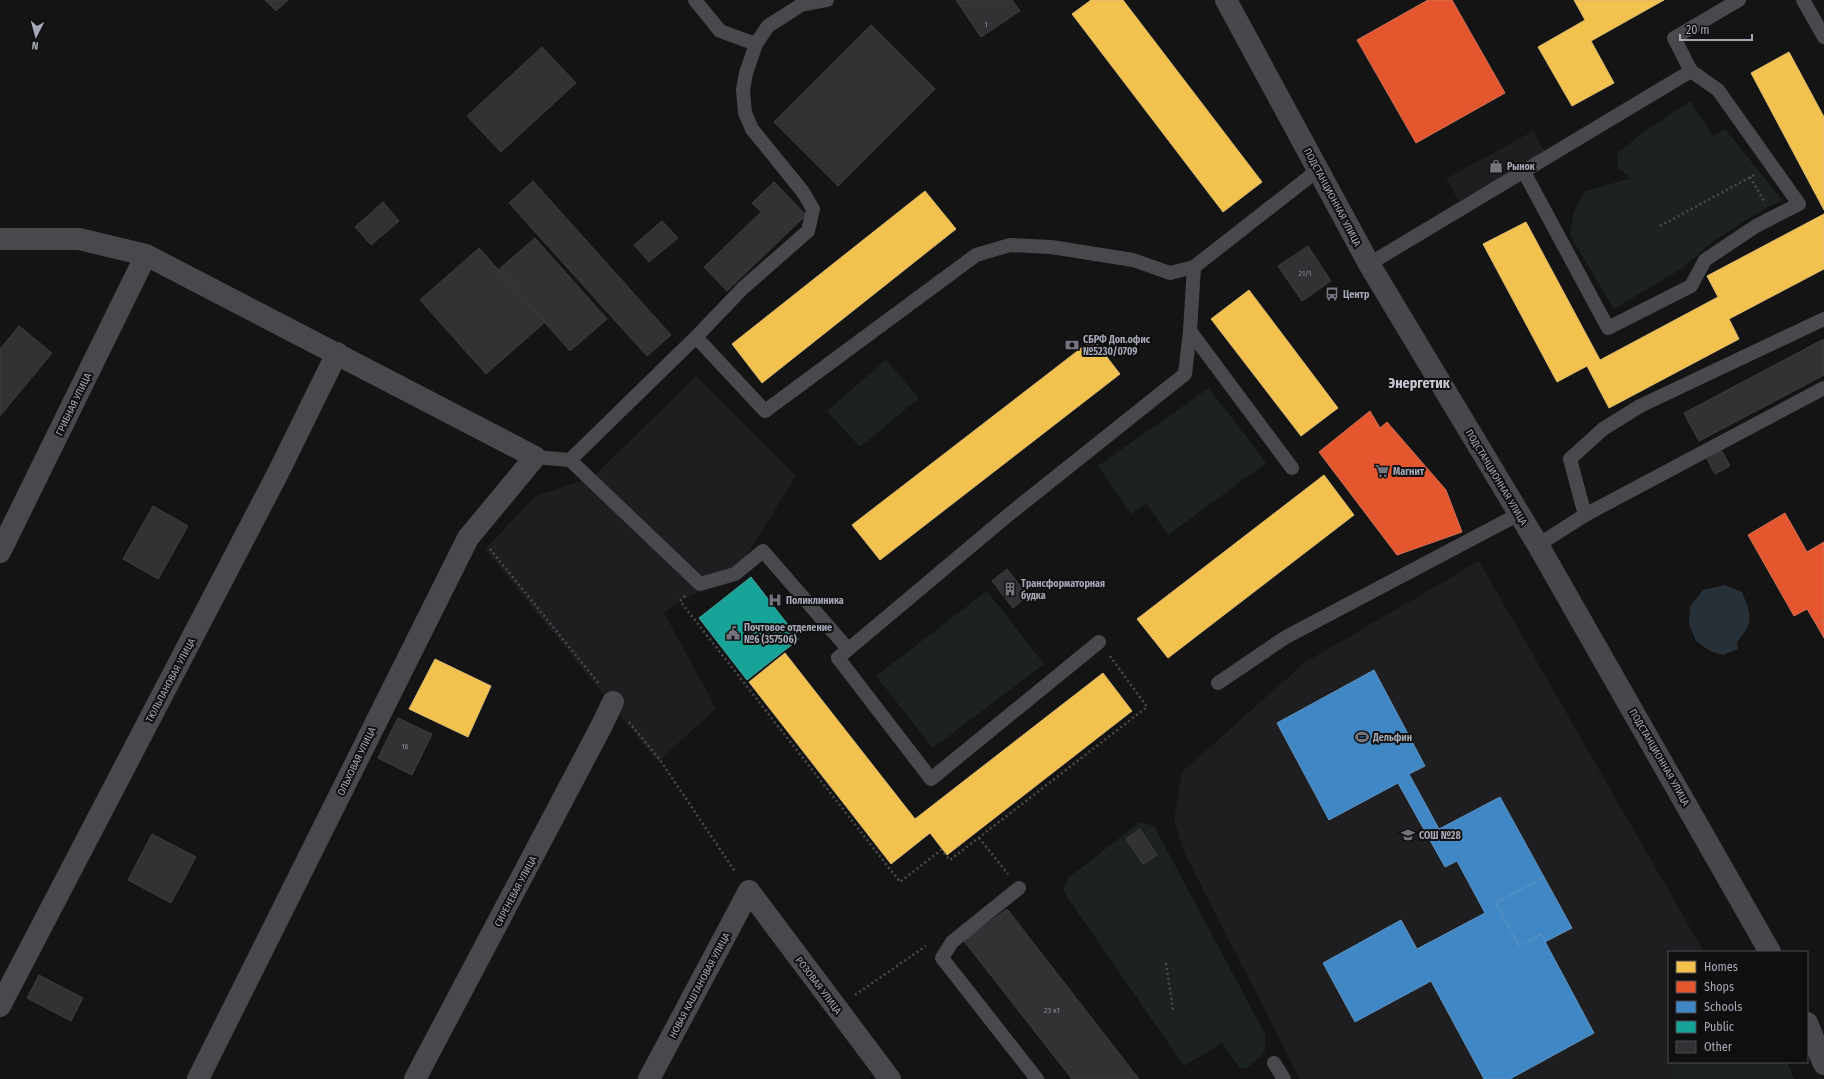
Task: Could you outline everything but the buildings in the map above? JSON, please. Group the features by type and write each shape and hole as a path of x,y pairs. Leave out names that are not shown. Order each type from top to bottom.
{"street":[{"name":"ПОДСТАНЦИОННАЯ УЛИЦА","path":"1226,0 1369,264 1520,514 1769,951"},
{"path":"0,239 79,239 146,255 535,457"},
{"name":"ГРИБНАЯ УЛИЦА","path":"0,552 146,255"},
{"name":"ТЮЛЬПАНОВАЯ УЛИЦА","path":"0,1006 278,472 337,353"},
{"name":"ОЛЬХОВАЯ УЛИЦА","path":"198,1079 468,538 535,457"},
{"name":"СИРЕНЕВАЯ УЛИЦА","path":"415,1079 602,727 613,702"},
{"name":"РОЗОВАЯ УЛИЦА","path":"749,891 890,1079"},
{"name":"НОВАЯ КАШТАНОВАЯ УЛИЦА","path":"649,1079 749,891"},
{"path":"1808,1025 1824,1064"}],"lane":[{"path":"695,0 720,31 756,44"},
{"path":"570,460 696,337 743,288 808,231 813,209 803,192 752,129 745,113 743,90 746,73 756,44 768,26 801,5 826,0"},
{"path":"1524,172 1608,328 1691,286 1705,260 1756,226 1799,204 1718,90 1691,72 1674,38 1739,0"},
{"path":"1803,0 1824,37"},
{"path":"1369,264 1691,72"},
{"path":"696,337 765,411 976,255 1010,245 1051,247 1132,260 1170,273 1194,267 1318,170"},
{"path":"838,658 1007,516 1185,374 1190,331 1194,267"},
{"path":"1585,515 1570,459 1603,429 1640,406 1824,319"},
{"path":"1190,331 1292,468"},
{"path":"1538,545 1585,515 1824,388"},
{"path":"535,457 570,460 700,584 735,574 763,551 848,649 838,658"},
{"path":"1218,683 1286,637 1520,514"},
{"path":"838,658 931,779 1099,642"},
{"path":"1020,888 952,942 942,958 1037,1079"},
{"path":"1274,1063 1284,1079"}],"path":[{"path":"1660,226 1772,166"},
{"path":"1750,177 1774,217"},
{"path":"979,838 1020,888"},
{"path":"836,1008 925,946 942,958"},
{"path":"1166,963 1173,1010"}],"shaded area":[{"path":"1690,101 1713,136 1725,129 1782,200 1757,213 1712,242 1684,267 1614,309 1570,235 1574,211 1584,192 1631,178 1618,168 1617,154 1642,133"},
{"name":"Рынок","path":"1533,131 1545,153 1459,201 1446,179"},
{"path":"886,360 919,398 860,447 827,411"},
{"path":"696,376 796,476 735,574 680,601 664,613 716,708 658,762 485,549 536,496 593,477"},
{"path":"1209,388 1266,463 1168,535 1146,503 1131,514 1098,466"},
{"name":"СОШ №28","path":"1479,561 1703,951 1668,951 1668,1063 1679,1063 1671,1079 1300,1079 1183,850 1174,819 1182,772 1304,663"},
{"path":"1724,585 1742,592 1748,607 1750,618 1747,629 1737,642 1738,649 1723,655 1710,651 1696,641 1689,624 1690,606 1703,590"},
{"path":"987,591 1044,664 933,748 876,676"},
{"path":"1140,822 1154,826 1265,1034 1265,1052 1246,1069 1239,1067 1222,1043 1184,1066 1063,891 1067,879"},
{"path":"1679,1063 1787,1063 1794,1079 1671,1079"}],"place":[{"name":"Рынок","path":"1496,166"},
{"name":"Центр","path":"1332,294"},
{"name":"СБРФ Доп.офис №5230/0709","path":"1072,345"},
{"name":"Магнит","path":"1382,471"},
{"name":"Трансформаторная будка","path":"1010,589"},
{"name":"Поликлиника","path":"775,600"},
{"name":"Почтовое отделение №6 (357506)","path":"733,633"},
{"name":"Дельфин","path":"1362,737"},
{"name":"СОШ №28","path":"1408,835"}],"district":[{"name":"Энергетик","path":"1419,383"}]}
